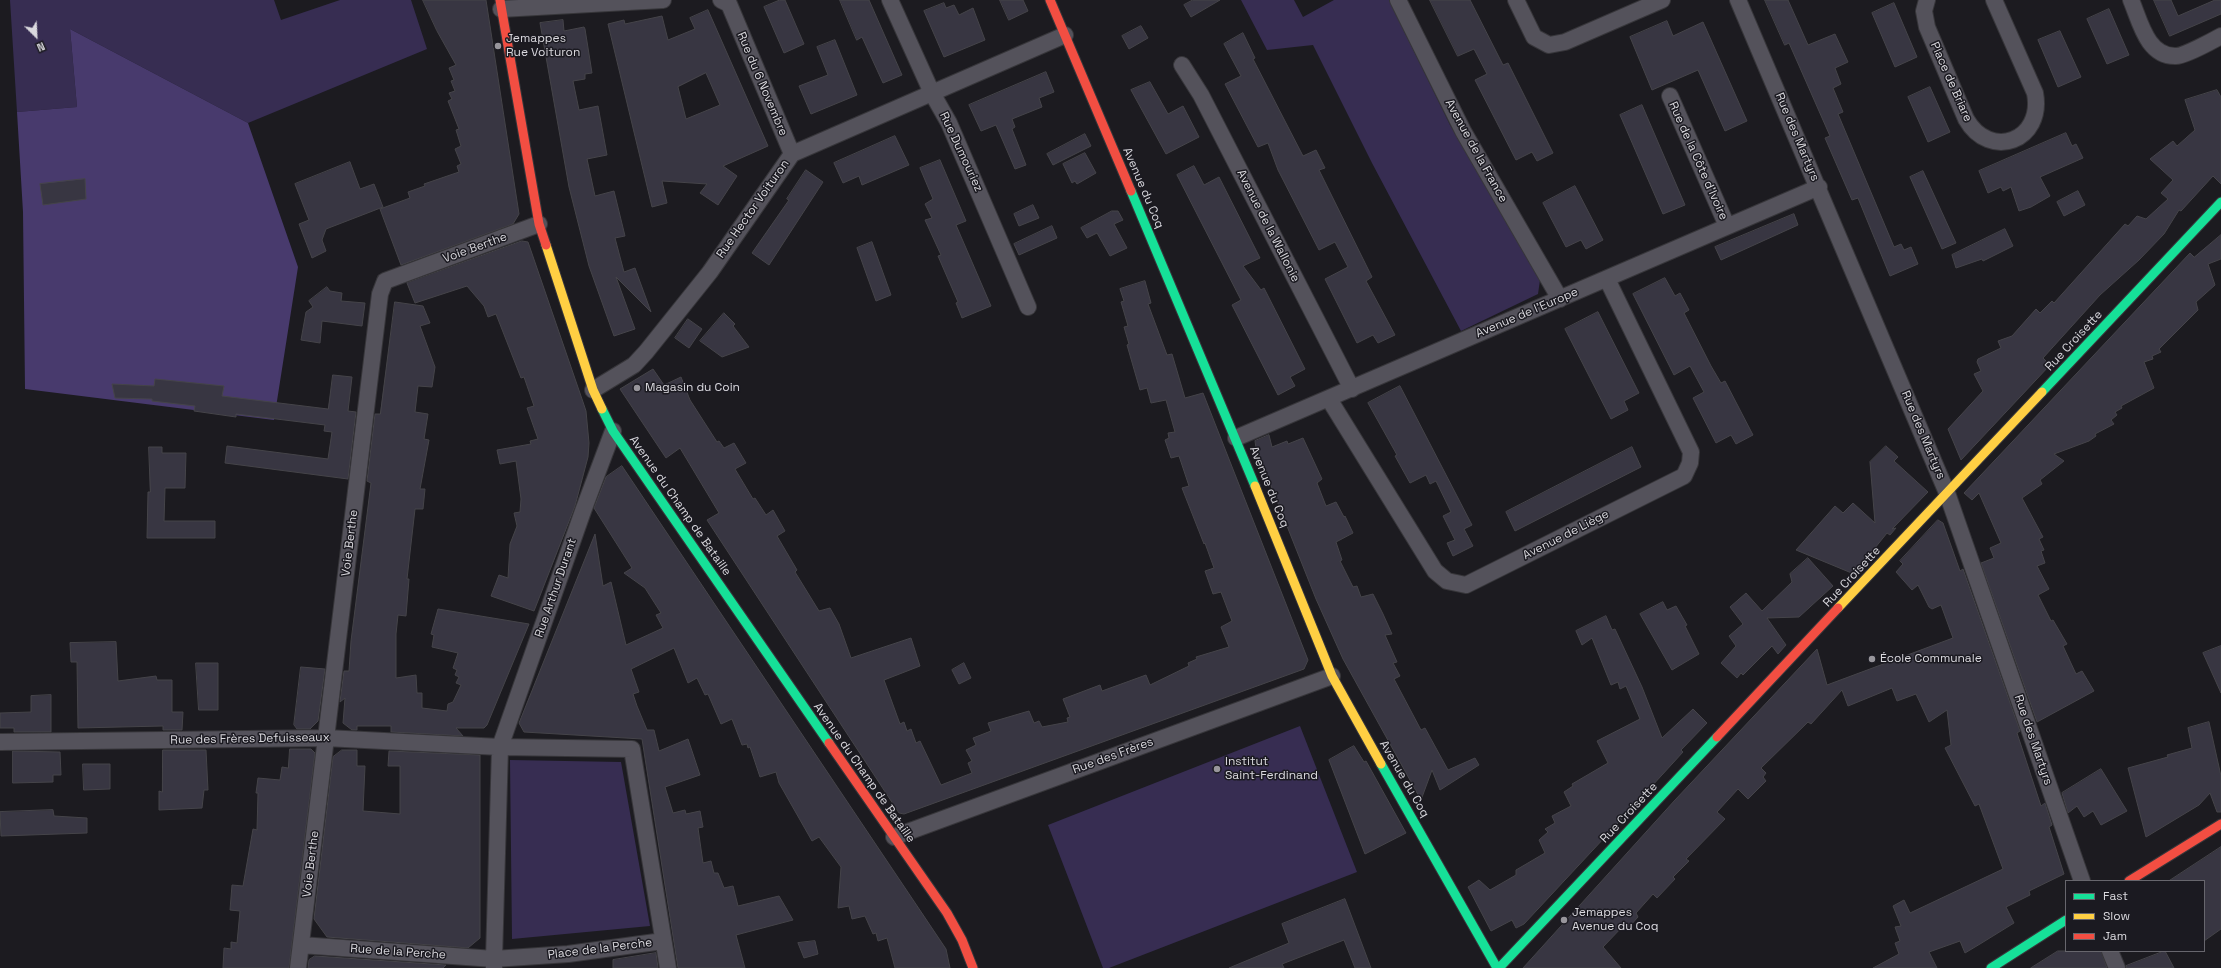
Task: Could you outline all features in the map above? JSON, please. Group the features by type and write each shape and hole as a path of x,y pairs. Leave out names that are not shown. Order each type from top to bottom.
{"street":[{"path":"501,4 663,0"},
{"name":"Rue du 6 Novembre","path":"721,0 729,4 792,154"},
{"name":"Rue Dumouriez","path":"890,0 932,93 949,123 1028,307"},
{"name":"Avenue du Coq","path":"1050,0 1236,438 1332,676 1498,968"},
{"name":"Avenue de la France","path":"1398,0 1463,131 1560,299"},
{"path":"1516,0 1534,37 1549,46 1566,42 1662,0"},
{"name":"Rue des Martyrs","path":"1738,0 1819,187 1948,493 2082,880"},
{"name":"Place de Briare","path":"1927,0 1924,11 1926,23 1966,119 1972,129 1982,137 1995,142 2004,142 2019,137 2028,131 2035,118 2037,104 2035,93 1994,0"},
{"path":"2131,0 2151,45 2160,53 2177,56 2221,36"},
{"name":"Avenue du Champ de Bataille","path":"501,4 539,224 593,390 613,431 947,913 962,940 973,968"},
{"name":"Rue Hector Voituron","path":"593,390 634,365 646,352 710,272 792,154 1065,35"},
{"name":"Avenue de la Wallonie","path":"1182,65 1201,95 1352,389"},
{"name":"Rue de la Côte d'Ivoire","path":"1670,96 1727,226"},
{"name":"Avenue de l'Europe","path":"1236,438 1819,187"},
{"name":"Rue Croisette","path":"1498,968 1948,493 2221,202"},
{"name":"Voie Berthe","path":"298,968 380,294 384,281 539,224"},
{"name":"Avenue de Liège","path":"1329,399 1435,571 1446,581 1466,585 1684,476 1690,463 1691,452 1607,279"},
{"name":"Rue Arthur Durant","path":"500,747 613,431"},
{"name":"Rue des Frères","path":"894,837 1332,676"},
{"name":"Rue des Frères Defuisseaux","path":"0,742 326,738 500,747"},
{"path":"494,964 500,747"},
{"name":"Place de la Perche","path":"494,964 568,961 663,941 632,750 500,747"},
{"path":"2131,880 2221,824"},
{"path":"1990,968 2065,921"},
{"path":"663,941 668,968"},
{"name":"Rue de la Perche","path":"301,945 494,964"},
{"path":"2110,952 2117,968"}],"shaded area":[{"path":"10,0 274,0 281,20 340,0 411,0 427,49 248,123 70,29 77,107 17,112"},
{"path":"1241,0 1294,0 1303,17 1334,0 1389,0 1450,125 1540,280 1538,294 1461,331 1372,163 1313,45 1267,50"},
{"path":"70,29 248,123 298,267 274,420 25,389 23,212 17,112 77,107"},
{"path":"1300,726 1357,872 1109,968 1103,968 1048,825"},
{"path":"510,760 621,762 650,926 512,939"}],"building":[{"path":"423,0 486,0 519,214 513,224 401,265 380,209 410,198 408,192 425,186 424,184 459,172 457,166 461,164 455,149 461,146 456,130 459,129 448,101 452,99 449,93 455,91 451,81 454,80 449,68 456,65 437,31"},
{"path":"780,0 785,0 804,44 784,53 764,7"},
{"path":"840,0 869,0 902,75 883,83 862,37 857,40"},
{"path":"1000,0 1023,0 1028,11 1009,20"},
{"path":"1193,0 1220,0 1191,17 1184,5"},
{"path":"1430,0 1470,0 1503,65 1508,63 1553,153 1537,161 1532,152 1516,160 1475,80 1487,74 1474,49 1458,56"},
{"path":"1765,0 1788,0 1808,45 1835,34 1848,62 1835,68 1841,84 1833,88 1843,112 1838,114 1894,247 1901,244 1904,250 1911,247 1918,264 1890,276 1858,198 1852,200 1825,138 1830,136 1789,43 1785,45"},
{"path":"2154,0 2171,0 2178,16 2215,0 2221,0 2221,14 2170,36"},
{"path":"944,3 946,8 954,5 959,15 973,8 985,40 944,57 924,11"},
{"path":"1894,3 1917,57 1895,67 1872,13"},
{"path":"2109,9 2129,55 2107,64 2087,19"},
{"path":"708,10 768,146 723,166 737,176 718,205 700,193 707,184 662,181 667,203 652,207 608,24 624,20 625,24 662,16 668,40 695,29 690,18","holes":["706,73 720,105 686,119 678,87"]},
{"path":"563,20 564,31 584,27 585,29 592,73 585,74 585,79 573,81 579,110 598,106 607,155 587,159 595,196 614,191 625,236 615,238 624,272 635,268 651,312 616,277 635,329 614,336 589,266 569,187 540,23"},
{"path":"1667,21 1673,36 1703,22 1747,121 1725,131 1698,70 1652,90 1630,37"},
{"path":"1141,26 1148,38 1129,49 1122,36"},
{"path":"2060,31 2081,77 2058,87 2038,40"},
{"path":"1243,33 1255,58 1253,59 1303,156 1316,150 1325,168 1319,170 1372,277 1366,281 1395,335 1378,343 1373,335 1357,343 1325,279 1348,267 1335,242 1319,250 1278,170 1268,143 1258,147 1225,84 1241,76 1224,44"},
{"path":"835,40 857,95 811,114 799,86 828,75 817,47"},
{"path":"1046,72 1054,92 1039,98 1042,107 1012,119 1015,127 1012,129 1026,165 1015,169 996,125 981,131 969,105"},
{"path":"1150,82 1168,114 1183,106 1199,137 1166,154 1131,90"},
{"path":"1930,87 1950,132 1928,142 1908,97"},
{"path":"2217,90 2221,97 2221,184 2213,176 2181,211 2179,210 2164,234 2139,260 2100,295 2043,358 2050,365 1961,460 1948,429 1983,391 1974,374 1981,371 1977,362 1978,359 2001,348 1998,341 2012,336 2036,309 2040,313 2052,301 2054,303 2125,224 2128,226 2137,216 2146,219 2168,199 2161,193 2173,180 2150,159 2173,141 2177,146 2195,130 2185,100"},
{"path":"1642,105 1685,205 1663,214 1620,115"},
{"path":"2066,133 2072,146 2076,144 2083,158 2040,177 2050,196 2031,207 2019,211 2011,187 2003,191 2001,187 1988,193 1979,171"},
{"path":"1085,134 1091,146 1053,165 1047,154"},
{"path":"895,136 909,165 862,185 859,176 843,183 834,163"},
{"path":"1085,153 1096,173 1077,184 1075,181 1072,183 1063,164"},
{"path":"940,160 966,221 956,225 991,306 962,318 956,303 958,302 938,256 941,255 925,220 932,218 925,204 933,199 920,168"},
{"path":"350,162 360,189 374,184 383,207 326,229 322,240 326,251 312,258 299,224 309,220 295,184"},
{"path":"1194,166 1204,185 1219,177 1260,258 1243,266 1261,290 1264,288 1305,369 1290,377 1295,386 1278,395 1232,305 1241,300 1177,175"},
{"path":"806,170 823,182 769,265 752,253 789,200 787,199"},
{"path":"1923,171 1956,243 1942,249 1910,177"},
{"path":"85,179 86,199 43,205 40,184"},
{"path":"1575,186 1603,240 1586,249 1581,240 1566,247 1543,203"},
{"path":"2078,191 2085,205 2064,216 2057,202"},
{"path":"1033,205 1039,218 1019,226 1014,214"},
{"path":"1112,211 1118,211 1123,220 1114,224 1127,248 1110,256 1097,233 1087,238 1081,228"},
{"path":"1794,214 1798,225 1721,260 1715,247"},
{"path":"1052,226 1057,238 1019,255 1014,244"},
{"path":"2005,229 2013,246 1983,261 1982,259 1956,268 1952,255"},
{"path":"2221,235 2221,259 2208,264 2215,285 2196,302 2198,310 2159,349 2161,352 2152,356 2153,359 2144,362 2154,388 2121,406 2122,408 2115,412 2117,415 2111,420 2114,424 2095,434 2096,436 2089,441 2054,454 2064,461 2040,480 2042,484 2022,498 2043,537 2039,539 2044,550 2041,551 2045,563 2037,566 2049,589 2038,595 2051,621 2053,620 2067,644 2063,646 2076,674 2082,671 2094,691 2037,722 1981,563 1994,558 1990,548 2001,543 1979,493 1972,500 1964,493 2190,253 2194,257"},
{"path":"522,241 528,242 586,411 589,443 588,457 575,506 534,611 491,596 499,575 508,578 510,544 517,526 514,513 520,512 521,499 516,461 500,464 497,450 531,444 530,441 538,439 527,408 534,406 524,377 521,378 496,314 488,317 484,306 467,286 415,303 407,283"},
{"path":"872,242 891,295 876,301 857,248"},
{"path":"1665,278 1675,296 1680,293 1689,310 1684,313 1711,366 1721,383 1725,381 1753,435 1736,444 1731,435 1716,443 1693,398 1704,392 1690,366 1674,375 1633,294"},
{"path":"1145,281 1151,303 1148,304 1167,355 1172,354 1185,398 1203,393 1308,660 1304,669 904,814 899,813 707,520 719,513 680,448 666,458 620,389 653,369 664,385 681,377 690,400 717,442 719,441 724,448 734,443 746,463 735,469 753,499 755,498 766,515 773,510 785,531 777,536 797,570 795,572 819,611 830,608 839,624 851,658 911,638 920,666 884,680 900,724 904,722 907,731 911,729 916,743 920,741 941,785 972,773 968,763 972,761 966,750 976,745 973,738 991,731 988,723 1029,711 1034,723 1039,721 1042,727 1068,722 1067,718 1070,717 1063,699 1100,685 1102,691 1146,675 1150,685 1189,666 1188,663 1197,659 1196,657 1229,647 1221,627 1232,621 1221,592 1213,594 1205,571 1214,568 1182,488 1189,486 1179,456 1171,458 1165,440 1169,438 1168,433 1175,432 1166,400 1151,403 1147,388 1140,390 1127,345 1129,344 1124,327 1128,326 1121,302 1124,301 1120,289"},
{"path":"327,287 330,291 342,293 341,301 365,303 362,326 322,321 320,343 301,340 306,312 313,307 309,301"},
{"path":"395,302 423,306 430,323 420,326 435,367 432,387 418,386 415,412 428,414 424,439 429,440 420,489 425,489 423,509 415,509 407,579 409,579 406,616 398,615 396,634 396,678 416,675 417,693 422,693 422,708 447,711 448,704 453,702 461,685 456,683 459,677 455,675 457,670 453,668 458,653 432,647 434,635 431,634 438,609 529,624 487,725 484,728 456,728 463,736 391,732 391,726 357,726 357,730 352,730 343,723 345,698 340,702 344,671 349,671 351,641 371,483 367,481 375,414 380,414"},
{"path":"1598,312 1639,393 1624,401 1628,410 1611,419 1565,329"},
{"path":"724,313 735,324 733,326 749,347 722,357 700,341"},
{"path":"688,319 702,329 689,348 675,338"},
{"path":"333,375 352,377 348,411 356,412 348,479 225,463 227,446 328,459 332,432 324,431 325,425 236,414 236,417 194,411 195,406 152,401 152,399 115,398 112,384 154,386 155,379 224,386 222,396 328,409"},
{"path":"1400,386 1472,525 1464,529 1473,546 1453,556 1447,543 1455,540 1443,516 1451,512 1436,481 1430,484 1426,475 1410,483 1395,456 1397,455 1368,403"},
{"path":"1269,435 1272,447 1287,441 1288,444 1303,438 1322,479 1317,483 1326,506 1336,502 1344,517 1345,516 1353,533 1336,542 1342,560 1340,561 1353,587 1357,586 1361,597 1373,594 1383,614 1392,634 1385,635 1397,662 1393,663 1400,676 1394,679 1421,730 1425,728 1448,770 1475,758 1479,765 1440,790 1432,770 1421,800 1343,659 1316,599 1256,448 1255,441"},
{"path":"1886,446 1898,457 1894,461 1928,492 1892,529 1896,528 1890,535 1887,533 1854,574 1796,550 1835,506 1843,513 1853,503 1875,523 1870,462"},
{"path":"149,447 162,447 162,453 186,453 185,488 165,488 164,521 215,521 215,538 147,538 148,492 150,492"},
{"path":"1632,447 1641,467 1515,531 1506,512"},
{"path":"622,466 946,949 950,968 895,968 887,938 878,941 876,933 873,934 865,916 852,919 849,906 838,908 841,867 819,837 812,841 779,783 776,772 760,777 750,747 748,748 747,744 742,745 732,719 721,724 708,694 705,695 697,678 688,683 674,648 631,669 639,692 633,694 637,706 647,730 654,730 659,751 688,739 700,775 665,787 673,813 685,810 686,814 700,811 703,827 698,828 703,863 711,861 714,873 718,873 724,888 733,886 738,906 779,896 793,920 736,935 745,968 678,968 642,739 524,732 519,723 595,534 603,586 611,582 626,645 663,628 656,615 661,613 645,588 624,573 632,568 594,508 606,477"},
{"path":"1938,520 1943,523 1960,571 1963,569 2020,731 2017,733 2041,806 2045,803 2052,825 2049,827 2064,874 2029,891 2030,895 2006,907 2014,923 1965,953 1960,941 1929,952 1937,968 1873,968 1899,954 1895,943 1900,941 1895,927 1901,926 1893,906 1904,900 1910,913 2003,869 1979,804 1975,806 1945,748 1951,745 1947,710 1929,722 1916,694 1897,701 1892,688 1848,706 1842,690 1811,724 1808,722 1761,768 1766,773 1763,777 1766,781 1748,799 1738,789 1717,812 1725,819 1686,859 1689,861 1673,877 1675,879 1657,898 1653,894 1636,913 1638,917 1629,927 1625,924 1603,947 1621,968 1523,968 1675,800 1817,649 1827,685 1953,638 1941,605 1932,609 1929,607 1918,585 1912,590 1896,572 1903,564 1900,561"},
{"path":"1808,558 1833,586 1799,617 1767,618 1786,645 1778,654 1772,646 1743,675 1741,673 1737,678 1721,663 1736,646 1729,636 1743,624 1730,607 1746,593 1762,611 1792,582 1790,574"},
{"path":"1663,602 1667,610 1676,606 1687,625 1685,626 1699,654 1672,670 1640,614"},
{"path":"1606,616 1612,630 1615,629 1642,687 1662,738 1693,709 1707,723 1681,750 1683,752 1524,924 1516,928 1512,920 1491,931 1468,887 1479,880 1490,890 1516,875 1516,870 1545,853 1539,840 1548,832 1545,829 1555,823 1552,816 1571,806 1564,792 1573,786 1572,784 1608,763 1597,741 1640,719 1626,686 1620,689 1618,682 1611,685 1592,638 1582,645 1576,631"},
{"path":"116,642 118,681 156,676 157,680 172,680 172,712 183,712 182,730 163,730 163,726 78,728 77,662 71,662 70,643"},
{"path":"2221,646 2221,693 2203,653"},
{"path":"196,663 218,663 218,710 199,710"},
{"path":"964,663 971,678 959,684 952,670"},
{"path":"301,667 325,669 318,721 310,729 297,729 294,725"},
{"path":"51,695 51,732 14,732 14,728 0,728 0,713 31,712 31,696"},
{"path":"2209,722 2221,776 2221,812 2217,812 2210,793 2199,805 2146,837 2128,768 2168,757 2167,755 2192,748 2188,728"},
{"path":"1354,746 1364,762 1366,761 1406,833 1365,854 1329,760"},
{"path":"290,749 311,749 315,753 289,968 223,968 224,948 231,949 231,942 237,943 240,911 230,910 232,885 243,886 253,829 257,830 258,793 256,793 258,778 280,780 282,767 288,768"},
{"path":"163,750 206,750 208,790 204,790 202,808 159,810 159,791 162,792"},
{"path":"342,750 357,750 357,766 365,766 363,811 400,814 400,766 388,766 389,751 480,755 480,938 468,948 327,937 314,919 333,757"},
{"path":"13,751 60,752 61,775 53,775 53,782 13,783"},
{"path":"83,764 110,764 110,789 84,790"},
{"path":"2101,769 2127,811 2101,825 2093,811 2084,817 2077,806 2068,813 2062,793"},
{"path":"53,810 54,816 87,818 87,833 1,836 0,812"},
{"path":"2221,847 2221,929 2205,940 2205,880 2171,880"},
{"path":"1345,899 1371,968 1355,968 1344,940 1282,964 1284,968 1229,968 1289,943 1282,924"},
{"path":"815,941 818,954 804,958 798,943"},
{"path":"2058,951 2065,951 2101,952 2107,968 2031,968"},
{"path":"2166,952 2174,968 2126,968 2126,966"},
{"path":"656,953 658,968 613,968 613,960"},
{"path":"315,956 446,965 443,968 308,968 309,960"}],"traffic: fast":[{"path":"1131,191 1255,486"},
{"path":"2042,392 2221,202"},
{"path":"602,409 613,431 829,743"},
{"path":"1499,968 1717,737"},
{"path":"1381,764 1497,968"},
{"path":"1991,968 2065,921"}],"traffic: slow":[{"path":"546,245 593,390 602,409"},
{"path":"1838,608 2042,392"},
{"path":"1255,486 1332,676 1381,764"}],"traffic: jam":[{"path":"500,0 539,224 546,245"},
{"path":"1050,0 1131,191"},
{"path":"1717,737 1838,608"},
{"path":"829,743 947,913 962,940 973,968"},
{"path":"2131,880 2221,824"}],"place":[{"name":"Jemappes Rue Voituron","path":"498,46"},
{"name":"Magasin du Coin","path":"637,388"},
{"name":"École Communale","path":"1872,659"},
{"name":"Institut Saint-Ferdinand","path":"1217,769"},
{"name":"Jemappes Avenue du Coq","path":"1564,920"}]}
